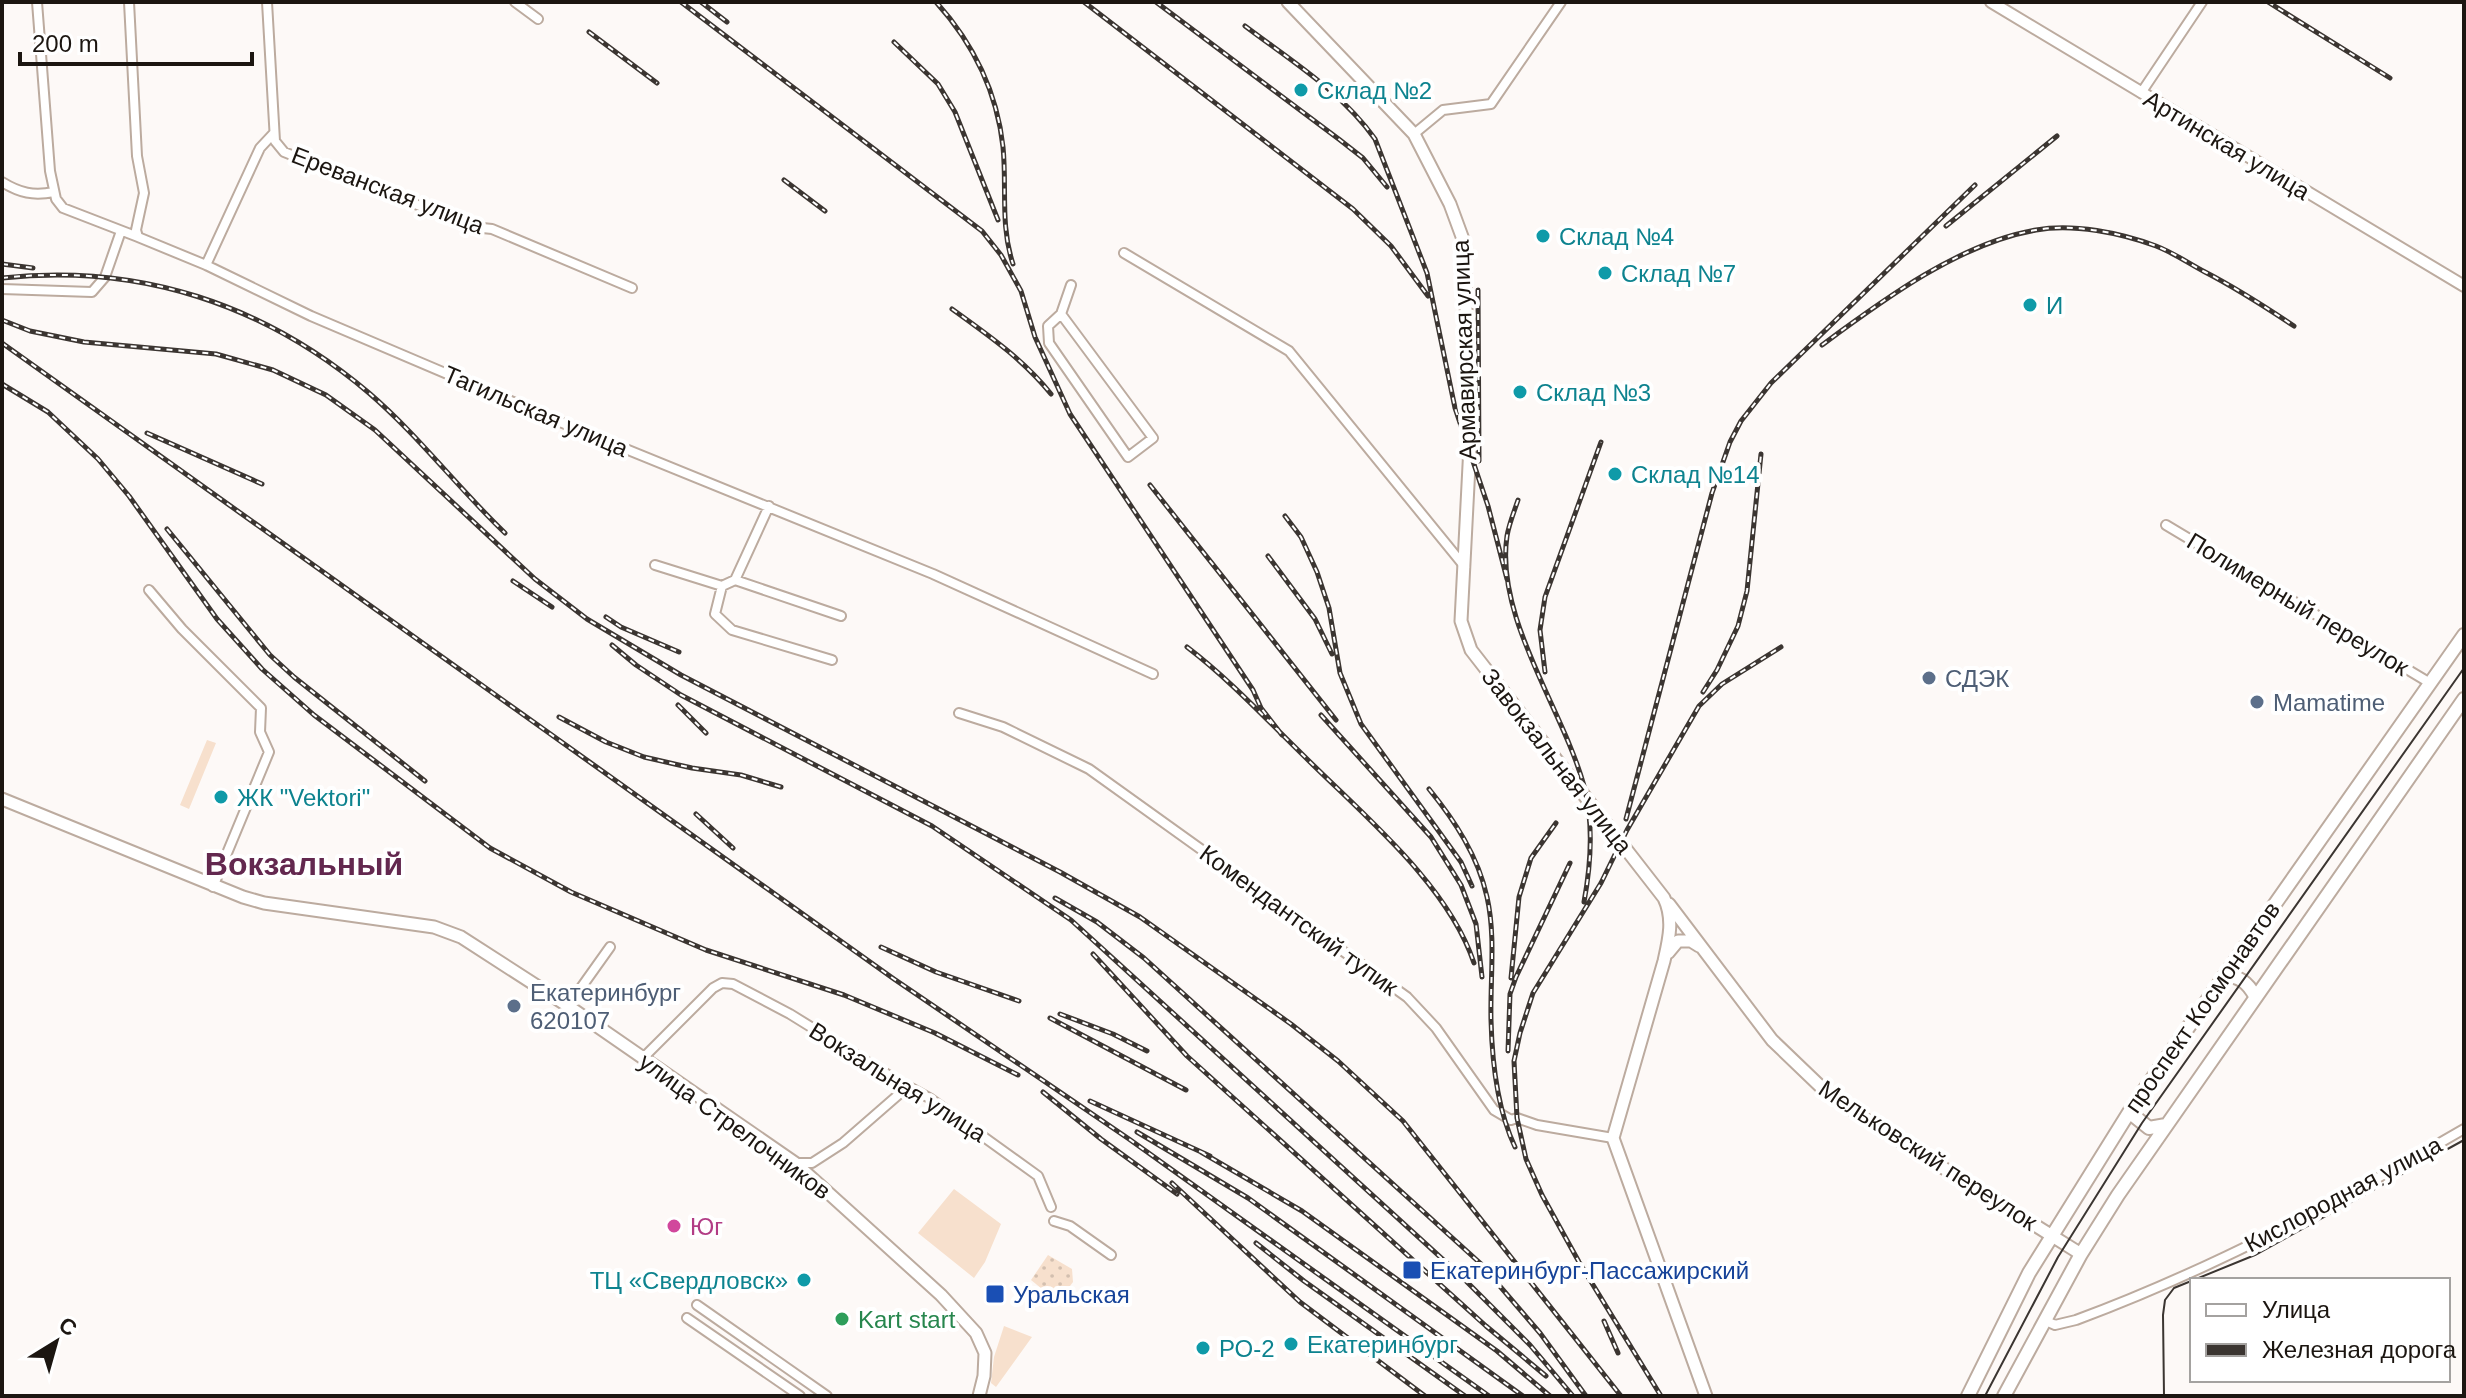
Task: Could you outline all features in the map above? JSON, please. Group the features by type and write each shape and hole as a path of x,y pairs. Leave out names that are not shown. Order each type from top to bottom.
{"main road":[{"name":"Армавирская улица","path":"1288,2 1414,134 1450,204 1464,242 1470,446 1465,568"},
{"name":"Завокзальная улица","path":"1465,568 1461,621 1463,635 1471,650 1664,898"},
{"name":"проспект Космонавтов","path":"1968,1396 2029,1273 2133,1106 2464,635"},
{"name":"проспект Космонавтов","path":"2004,1396 2081,1254 2166,1125 2464,699"},
{"name":"улица Стрелочников","path":"2,799 213,887 264,903 434,927 461,937 568,1006 795,1163 941,1295 976,1333 985,1353 979,1396"},
{"name":"Мельковский переулок","path":"1664,898 1772,1040 1822,1088 1865,1119 2081,1254"},
{"path":"1664,898 1670,912 1664,961 1613,1138 1706,1396"},
{"path":"1664,961 1678,941 1691,941 1708,954"},
{"path":"2224,976 2231,975 2243,981 2255,996"},
{"path":"2133,1106 2134,1116 2149,1128 2166,1125"}],"street":[{"path":"2,182 34,196 54,192 37,2"},
{"path":"129,2 137,156 144,193 136,230 138,237"},
{"name":"Ереванская улица","path":"267,2 274,133 275,141 284,152 473,227 492,229 632,288"},
{"path":"515,2 538,19"},
{"path":"1414,134 1443,110 1491,104 1561,2"},
{"name":"Артинская улица","path":"1991,2 2464,286"},
{"path":"2141,93 2202,2"},
{"path":"206,265 260,148 274,133"},
{"name":"Тагильская улица","path":"54,192 63,208 206,265 311,316 579,430 933,574 1153,674"},
{"path":"2,289 92,292 105,277 121,231"},
{"path":"1124,253 1289,351 1465,568"},
{"path":"1061,314 1153,438 1128,457 1049,343 1048,326 1061,314 1071,285"},
{"path":"655,565 722,586 735,580 769,506"},
{"name":"Полимерный переулок","path":"2166,525 2430,683"},
{"path":"735,580 841,616"},
{"path":"722,586 715,614 732,630 832,660"},
{"path":"149,590 182,629 261,708 260,732 269,752 213,887"},
{"name":"Комендантский тупик","path":"959,713 1003,727 1089,769 1407,997 1436,1028 1494,1110 1511,1120 1517,1118 1537,1125 1613,1138"},
{"path":"568,1006 610,947"},
{"name":"Вокзальная улица","path":"643,1058 713,988 722,983 733,984 790,1014 898,1081 905,1089 911,1088 931,1099 1038,1176 1051,1207"},
{"path":"795,1163 812,1163 843,1143 905,1089"},
{"name":"Кислородная улица","path":"2044,1320 2055,1325 2076,1320 2239,1250 2464,1129"},
{"path":"1054,1221 1070,1226 1111,1255"},
{"path":"697,1305 827,1396"},
{"path":"687,1318 800,1396"}],"shaded area":[{"path":"207,740 216,743 189,809 180,805"},
{"path":"954,1189 1001,1224 985,1262 974,1278 918,1233"},
{"path":"1048,1255 1072,1269 1073,1282 1058,1302 1031,1280"},
{"path":"1004,1326 1032,1337 996,1387 991,1383 994,1357"}],"tram line":[{"path":"1985,1396 2058,1257 2142,1123 2464,668"},
{"path":"2199,1278 2255,1255 2464,1140"},
{"path":"2164,1396 2165,1300 2174,1288 2190,1281"}],"railway":[{"path":"681,2 982,231 1001,255 1021,291 1035,337 1070,414 1253,690 1261,708 1282,735"},
{"path":"701,2 727,22"},
{"path":"936,2 972,51 995,107 1003,147 1005,220 1013,264"},
{"path":"1084,2 1353,209 1391,246 1428,296"},
{"path":"1156,2 1363,158 1387,187"},
{"path":"2268,2 2390,78"},
{"path":"1245,26 1331,92 1375,139 1427,273 1455,408 1488,506 1507,579"},
{"path":"589,32 657,83"},
{"path":"894,42 938,84 955,112 998,220"},
{"path":"1946,226 2057,136"},
{"path":"784,180 825,211"},
{"path":"1626,819 1712,493 1741,421 1771,383 1975,185"},
{"path":"1822,345 1896,292 1951,260 2007,237 2050,228 2097,230 2156,246 2228,284 2294,326"},
{"path":"2,264 33,268"},
{"path":"2,278 53,275 102,277 151,284 198,296 287,335 329,362 387,409 505,533"},
{"path":"1478,290 1479,461"},
{"path":"952,309 1017,359 1051,394"},
{"path":"2,320 30,331 84,342 216,354 273,370 326,395 375,430 535,579 587,619 681,675 1060,872 1140,917 1291,1024 1338,1061 1403,1121 1621,1396"},
{"path":"2,343 894,979 1129,1139 1489,1396"},
{"path":"2,384 48,412 98,459 129,496 217,619 262,669 314,715 490,848 571,892 706,950 844,995 935,1033 1018,1075"},
{"path":"147,433 262,484"},
{"path":"1545,672 1540,630 1545,597 1601,442"},
{"path":"1703,692 1738,626 1747,591 1761,454"},
{"path":"1150,485 1336,720"},
{"path":"1518,500 1507,536 1506,567 1511,599 1533,663 1584,786 1590,844 1584,902"},
{"path":"1285,516 1301,537 1317,572 1329,608 1340,673 1361,724 1461,862 1472,886"},
{"path":"167,529 270,655 425,781"},
{"path":"1268,556 1315,619 1332,654"},
{"path":"513,581 552,607"},
{"path":"606,617 621,627 679,652"},
{"path":"612,645 681,695 932,826 1071,920 1460,1275 1530,1345 1573,1396"},
{"path":"1187,647 1218,672 1401,852 1445,905 1474,963"},
{"path":"1661,1396 1579,1262 1526,1159 1517,1118 1514,1061 1533,993 1601,883 1627,830 1699,706 1722,684 1781,647"},
{"path":"678,705 706,733"},
{"path":"1321,715 1431,837 1461,885 1476,924 1482,977"},
{"path":"559,717 606,742 644,757 741,775 781,787"},
{"path":"1429,789 1464,840 1478,867 1487,897 1492,943 1494,1068 1504,1117 1515,1147"},
{"path":"696,814 733,848"},
{"path":"1511,978 1519,897 1531,858 1556,823"},
{"path":"1508,1051 1510,994 1570,863"},
{"path":"1055,898 1097,922 1144,958 1480,1263 1540,1333 1586,1396"},
{"path":"881,947 936,972 1019,1001"},
{"path":"1093,954 1187,1056 1486,1326 1546,1376"},
{"path":"1060,1014 1147,1051"},
{"path":"1050,1018 1186,1090"},
{"path":"1043,1092 1177,1194"},
{"path":"1090,1101 1210,1156"},
{"path":"1137,1132 1248,1198 1523,1396"},
{"path":"1201,1152 1302,1211 1497,1351 1550,1396"},
{"path":"1172,1183 1300,1302 1425,1396"},
{"path":"1256,1243 1465,1396"},
{"path":"1604,1321 1618,1353"}],"place":[{"name":"Склад №2","path":"1301,90"},
{"name":"Склад №4","path":"1543,236"},
{"name":"Склад №7","path":"1605,273"},
{"name":"И","path":"2030,305"},
{"name":"Склад №3","path":"1520,392"},
{"name":"Склад №14","path":"1615,474"},
{"name":"СДЭК","path":"1929,678"},
{"name":"Mamatime","path":"2257,702"},
{"name":"ЖК \"Vektori\"","path":"221,797"},
{"name":"Екатеринбург 620107","path":"514,1006"},
{"name":"Юг","path":"674,1226"},
{"name":"Екатеринбург-Пассажирский","path":"1412,1270"},
{"name":"ТЦ «Свердловск»","path":"804,1280"},
{"name":"Уральская","path":"995,1294"},
{"name":"Kart start","path":"842,1319"},
{"name":"Екатеринбург","path":"1291,1344"},
{"name":"РО-2","path":"1203,1348"}],"district":[{"name":"Вокзальный","path":"304,864"}]}
